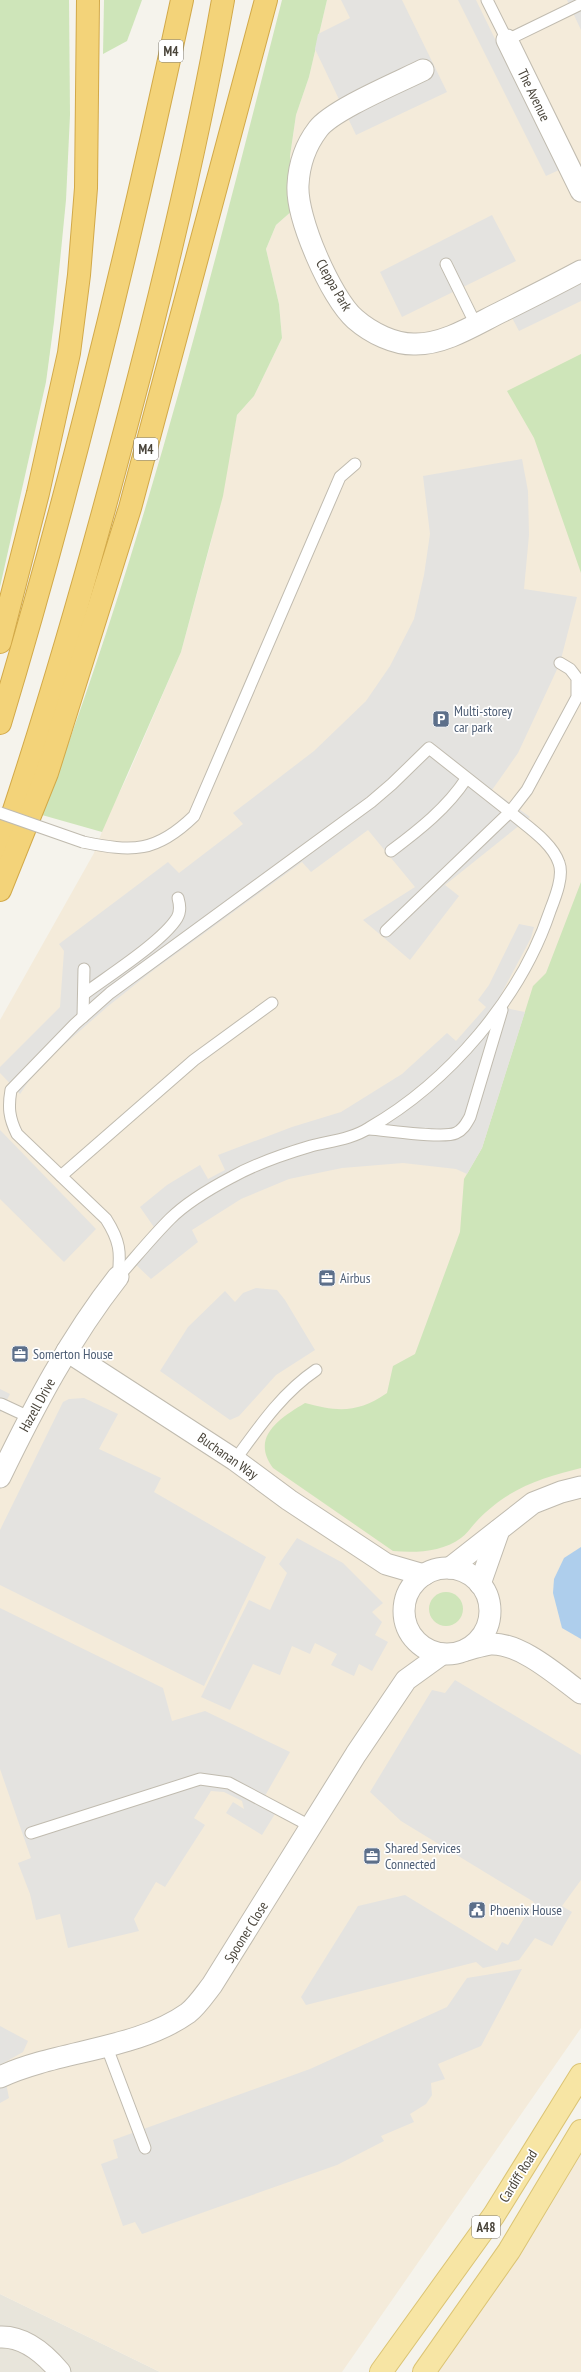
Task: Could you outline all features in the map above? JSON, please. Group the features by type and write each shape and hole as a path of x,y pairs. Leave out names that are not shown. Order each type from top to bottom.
{"highway":[{"path":"0,642 38,493 70,345 79,275 86,188 88,0"},
{"name":"M4","path":"0,723 44,576 126,253 182,0"},
{"name":"M4","path":"0,852 26,777 103,515 148,346 207,90 223,0"},
{"name":"M4","path":"0,890 48,773 130,508 266,0"}],"main road":[{"name":"Cardiff Road","path":"381,2372 494,2215 581,2075"},
{"name":"A48","path":"424,2372 509,2251 581,2131"}],"street":[{"name":"The Avenue","path":"507,40 581,191"},
{"name":"Cleppa Park","path":"423,70 344,110 318,128 302,156 298,187 306,228 320,263 332,287 354,318 367,328 383,337 415,344 437,341 476,325 581,271"},
{"name":"Hazell Drive","path":"0,1476 29,1417 67,1351 96,1305 118,1277"},
{"name":"Buchanan Way","path":"67,1351 235,1460 289,1500 386,1564 424,1575"},
{"path":"450,1568 533,1503 561,1492 581,1487"},
{"path":"480,1584 500,1528"},
{"name":"Buchanan Way","path":"386,1564 399,1583 406,1626 413,1638 426,1649 442,1654 454,1654 491,1644 516,1650 549,1669 581,1693"},
{"name":"Buchanan Way","path":"404,1613 406,1598 413,1585 424,1575 437,1569 450,1568"},
{"path":"450,1568 467,1573 480,1584 488,1600 490,1618"},
{"name":"Buchanan Way","path":"466,1650 482,1637 490,1618 516,1650"},
{"name":"Spooner Close","path":"406,1680 413,1638"},
{"name":"Spooner Close","path":"0,2077 27,2066 150,2032 188,2012 212,1985 312,1827 356,1754 406,1680 442,1654"},
{"path":"0,2337 27,2342 51,2360 60,2372"}],"lane":[{"name":"The Avenue","path":"487,0 507,40"},
{"path":"507,40 581,4"},
{"path":"446,264 476,325"},
{"path":"0,813 83,842 119,849 150,846 177,832 194,816 340,477 355,464"},
{"path":"386,932 510,812 527,790 577,697 576,678 570,669 560,663"},
{"path":"429,748 466,779 510,812 553,850 560,864 557,890 545,928 504,1004 485,1027 435,1079 410,1100 369,1129 354,1135 288,1153 232,1177 171,1217 118,1277 121,1254 114,1232 106,1219 17,1134 10,1120 8,1104 11,1090 83,1016 151,962 371,802 429,748"},
{"path":"391,851 428,821 457,793 466,779"},
{"path":"84,994 164,932 177,918 180,907 178,898"},
{"path":"83,1016 84,969"},
{"path":"61,1176 194,1060 272,1003"},
{"path":"369,1129 454,1134 463,1128 470,1117 504,1004"},
{"path":"235,1460 271,1412 297,1383 316,1370"},
{"path":"1,1404 29,1417"},
{"path":"32,1833 200,1779 229,1783 312,1827"},
{"path":"106,2045 145,2148"}],"shaded area":[{"path":"327,0 581,0 581,2028 342,2372 160,2372 0,2294 0,1020 94,853 107,818 128,775 181,652 211,542 237,415 254,396 282,338 279,304 266,249 276,225 293,210 290,156 296,115 309,77"},
{"path":"341,0 402,0 447,92 356,135 315,49 318,34 350,18"},
{"path":"458,0 476,0 559,170 546,176"},
{"path":"567,0 581,0 581,30"},
{"path":"492,215 516,261 402,317 380,272"},
{"path":"581,280 581,301 519,331 510,314"},
{"name":"Multi-storey car park","path":"522,459 528,491 529,535 524,589 577,597 560,663 518,753 492,790 530,817 445,885 459,896 410,960 363,920 415,887 368,830 311,872 302,862 151,972 107,1007 57,1051 28,1082 20,1094 0,1073 0,1067 60,1007 64,951 59,944 168,862 179,873 243,824 233,813 314,751 366,701 390,666 414,619 424,575 430,534 423,476"},
{"path":"519,924 534,927 531,938 498,1000 510,1009 525,1012 482,1148 467,1174 456,1169 403,1163 342,1168 289,1179 241,1199 192,1230 198,1242 151,1279 132,1261 158,1233 140,1207 167,1185 200,1165 208,1179 225,1170 218,1155 292,1127 341,1112 402,1074 447,1033 456,1041 486,1007 478,1000 489,985"},
{"path":"0,1130 96,1229 64,1262 0,1199"},
{"path":"256,1288 277,1290 285,1300 315,1350 276,1375 239,1416 230,1420 160,1371 188,1327 225,1291 235,1302 243,1293"},
{"path":"0,1389 10,1394 0,1413"},
{"path":"84,1398 118,1414 99,1449 161,1478 154,1492 266,1557 204,1686 0,1585 0,1530 63,1402 69,1399"},
{"path":"297,1538 343,1563 383,1603 372,1612 382,1622 375,1635 388,1642 372,1671 359,1664 354,1676 331,1665 337,1654 315,1643 310,1654 292,1646 280,1675 253,1664 230,1710 201,1697 249,1600 270,1610 287,1573 279,1564"},
{"path":"0,1608 163,1688 172,1721 205,1711 290,1752 262,1801 278,1809 262,1835 226,1813 233,1802 244,1809 242,1801 224,1792 211,1791 194,1818 205,1825 165,1887 156,1882 134,1919 139,1931 68,1948 60,1914 36,1920 30,1894 18,1863 31,1858 0,1769"},
{"path":"455,1680 581,1755 581,1880 562,1906 572,1912 552,1946 535,1938 519,1960 483,1968 476,1962 306,2005 301,1997 358,1906 405,1895 497,1951 502,1942 508,1945 534,1902 401,1821 370,1792 432,1690 445,1693"},
{"path":"522,1969 481,2046 438,2064 445,2079 431,2083 432,2095 426,2104 410,2114 414,2122 381,2136 384,2141 337,2165 142,2234 135,2222 123,2226 101,2164 118,2158 113,2140 310,2069 447,2007 467,1978"},
{"path":"0,2026 28,2041 23,2052 0,2065"},
{"path":"0,2073 6,2083 9,2098 0,2103"},
{"path":"581,2131 581,2372 424,2372"},
{"path":"0,2294 160,2372 0,2372"}],"green space":[{"path":"0,0 69,0 70,115 66,200 54,322 46,382 0,587"},
{"path":"104,0 142,0 127,41 103,54"},
{"path":"282,0 327,0 309,77 296,115 290,156 293,210 276,225 266,249 279,304 282,338 254,396 237,415 223,496 181,652 102,832 42,815 78,715 144,513 202,308"},
{"path":"581,354 581,573 534,438 507,391"},
{"path":"581,882 581,1468 529,1484 510,1494 485,1513 463,1536 454,1543 437,1549 411,1552 393,1551 273,1468 267,1457 265,1447 266,1438 278,1422 305,1403 328,1408 348,1409 377,1400 387,1393 393,1366 415,1354 460,1232 464,1179 482,1148 533,986 546,973"},
{"path":"443,1592 449,1592 458,1597 462,1603 462,1615 458,1621 449,1626 443,1626 434,1621 429,1612 429,1606 434,1597"}],"water":[{"path":"581,1547 581,1639 562,1628 553,1593 554,1579 564,1558"}],"place":[{"name":"Multi-storey car park","path":"441,719"},
{"name":"Airbus","path":"327,1278"},
{"name":"Somerton House","path":"20,1354"},
{"name":"Shared Services Connected","path":"372,1856"},
{"name":"Phoenix House","path":"477,1910"}]}
